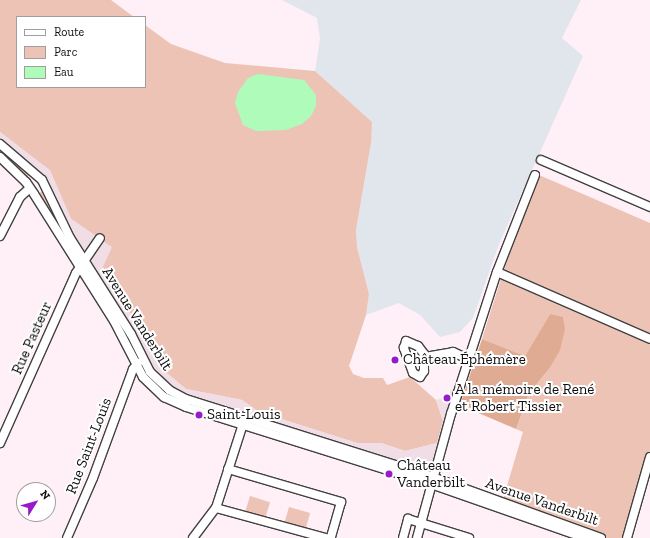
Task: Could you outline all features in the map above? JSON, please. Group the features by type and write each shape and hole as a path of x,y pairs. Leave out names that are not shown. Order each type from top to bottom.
{"street":[{"name":"Avenue Vanderbilt","path":"0,144 42,180 83,265 136,365 149,384 169,400 244,421 602,538"},
{"name":"Avenue Vanderbilt","path":"0,157 30,188 131,334 154,378 169,390 186,399 244,421"},
{"path":"541,160 650,208"},
{"path":"417,538 418,523 433,482 451,414 470,360 497,272 535,175"},
{"path":"0,236 20,197 30,188"},
{"name":"Rue Pasteur","path":"0,443 83,265 100,238"},
{"path":"497,272 650,339"},
{"path":"425,357 453,352 470,360"},
{"path":"136,365 143,358"},
{"name":"Rue Saint-Louis","path":"67,538 89,489 136,365"},
{"path":"193,538 216,508 244,421"},
{"path":"626,538 650,457"},
{"path":"228,469 341,502 331,538"},
{"name":"Avenue Vanderbilt","path":"433,482 585,538"},
{"path":"216,508 326,538"},
{"path":"403,538 408,519 468,538"}],"shaded area":[{"path":"282,0 581,0 562,38 583,56 499,244 473,318 460,332 440,337 420,315 399,303 366,315 369,294 357,247 356,230 371,143 334,88 315,71 320,39 317,18"},
{"path":"0,132 50,170 71,219 97,237 86,251 82,251 73,240 76,238 34,168 0,139"},
{"path":"103,241 112,247 102,269 143,333 163,370 186,389 242,400 259,412 357,443 381,443 405,451 437,443 443,421 436,400 449,396 451,390 455,391 438,454 434,453 433,458 437,459 433,470 429,472 188,396 169,387 154,372 141,344 89,262"},
{"path":"550,314 563,317 565,329 560,350 549,369 529,393 516,429 460,405 482,339 525,356"}],"green space":[{"path":"0,0 111,0 133,16 16,16 16,88 146,88 146,26 171,44 225,63 315,71 372,122 371,143 356,230 357,247 369,294 366,315 349,366 353,374 364,378 383,378 387,385 410,377 436,400 443,421 437,443 405,451 381,443 357,443 259,412 242,400 186,389 163,370 143,333 102,269 103,241 71,219 50,171 0,132"},
{"path":"0,146 31,173 26,179 0,154"},
{"path":"539,175 650,223 650,462 623,538 590,538 501,506 523,432 516,429 529,393 549,369 550,314 525,356 482,339 506,263"},
{"path":"45,190 72,251 37,194"},
{"path":"250,496 270,502 265,518 245,512"},
{"path":"289,507 310,513 305,530 284,524"}],"water":[{"path":"258,74 304,80 316,95 316,106 311,116 302,124 286,130 256,131 243,125 235,103 238,92 248,78"}],"place":[{"name":"Château Éphémère","path":"395,360"},
{"name":"A la mémoire de René et Robert Tissier","path":"447,398"},
{"name":"Saint-Louis","path":"199,415"},
{"name":"Château Vanderbilt","path":"389,474"}]}
